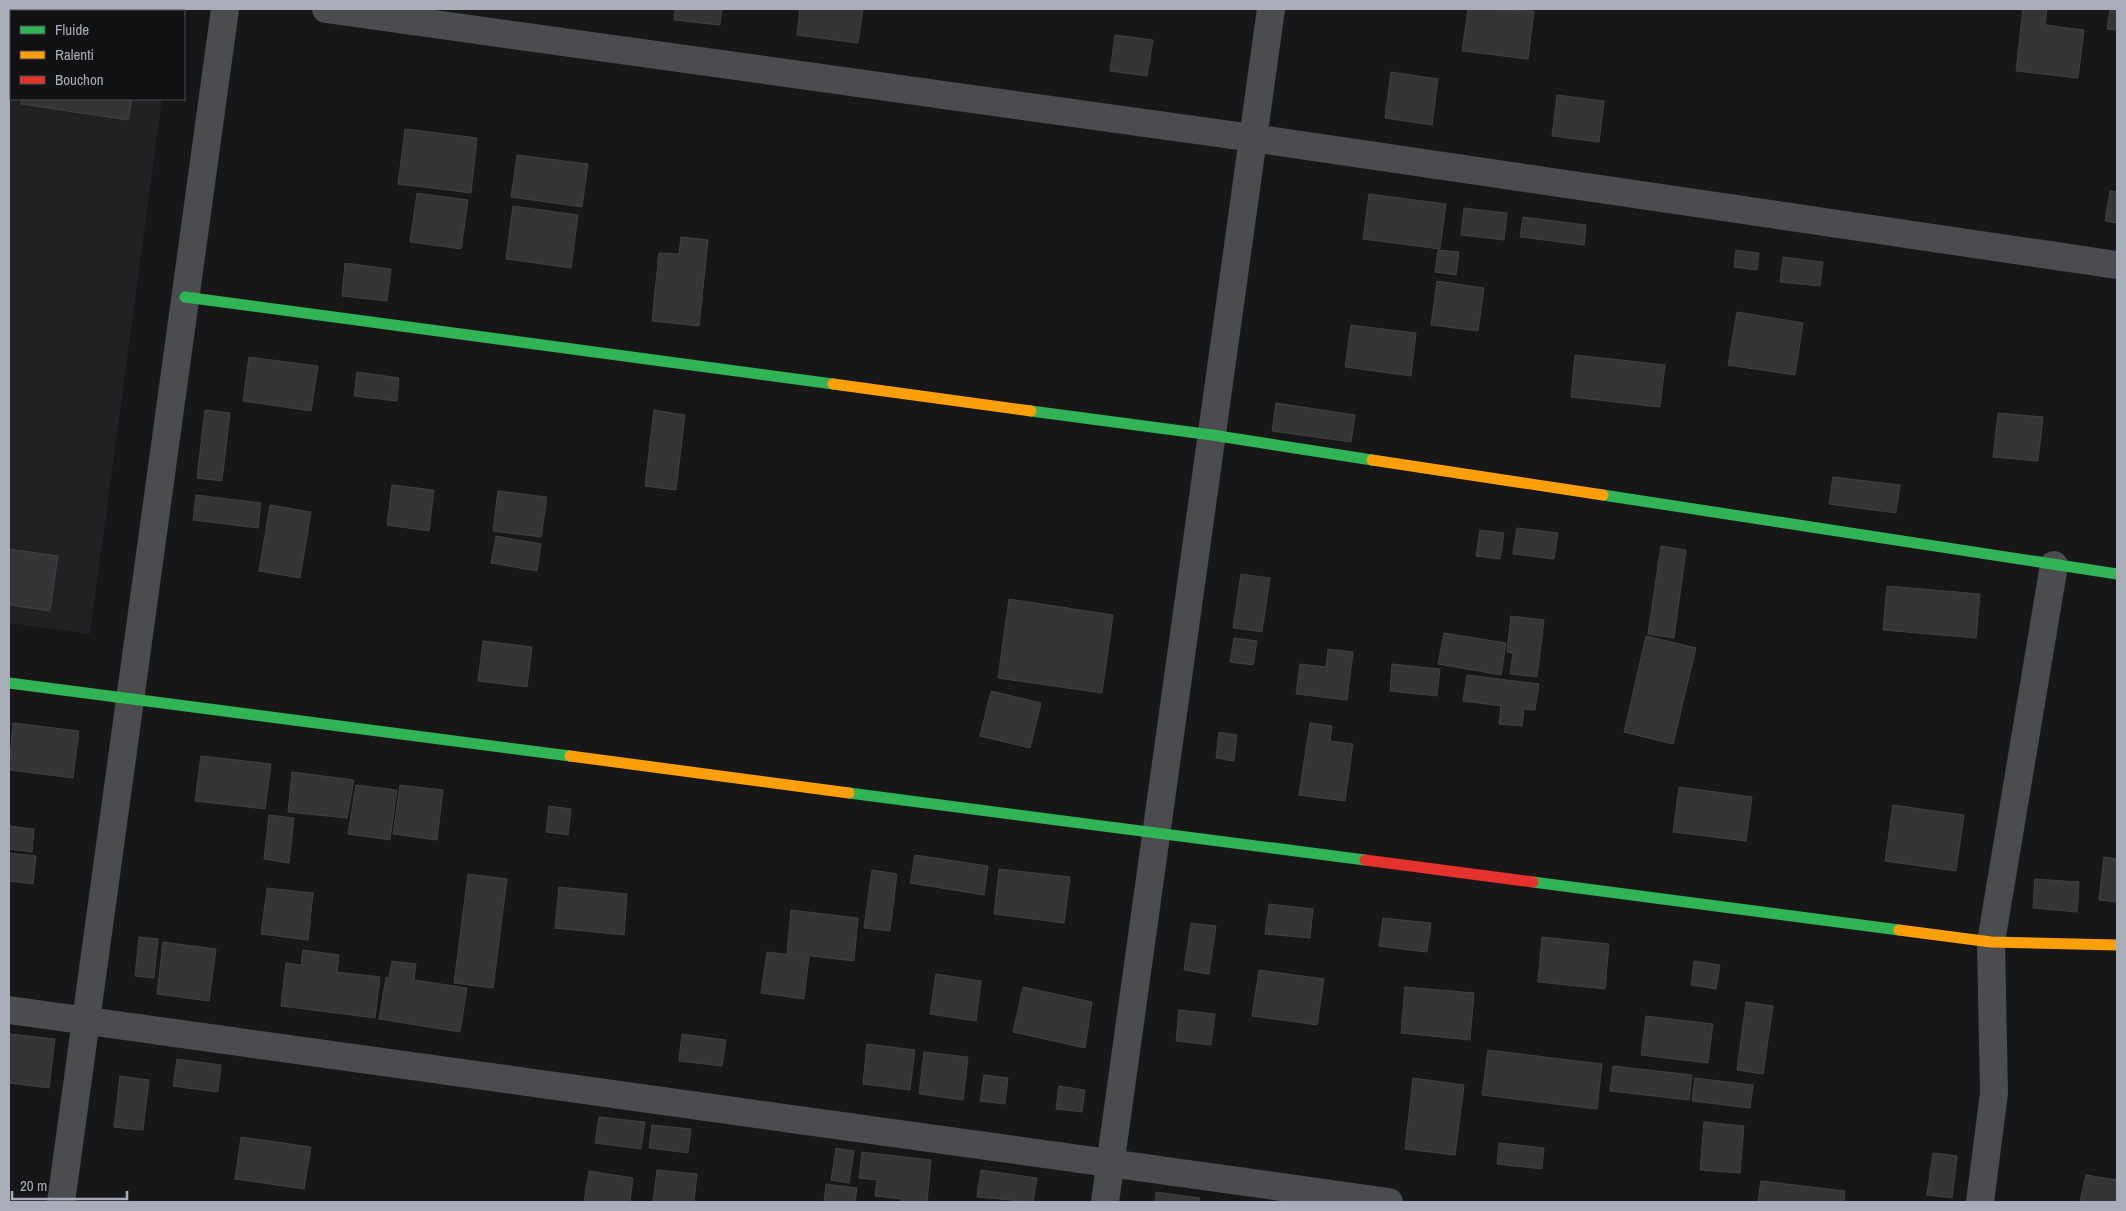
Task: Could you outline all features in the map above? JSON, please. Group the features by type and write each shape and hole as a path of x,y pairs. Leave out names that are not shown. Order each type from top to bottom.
{"street":[{"path":"61,1202 225,9"},
{"path":"326,9 1253,138 2117,265"},
{"path":"1105,1202 1271,9"},
{"path":"186,297 1212,435 2117,574"},
{"path":"1980,1202 1994,1093 1991,942 2054,565"},
{"path":"9,683 1991,942 2117,945"},
{"path":"9,1010 1389,1202"}],"shaded area":[{"path":"10,22 10,100 162,100 90,634 9,623"}],"building":[{"path":"675,9 722,9 720,25 674,20"},
{"path":"800,9 863,9 858,43 797,35"},
{"path":"1468,9 1534,11 1528,59 1462,51"},
{"path":"2023,9 2047,9 2045,25 2084,30 2078,78 2016,71"},
{"path":"2110,9 2117,9 2117,30 2107,29"},
{"path":"1115,35 1153,40 1147,76 1110,71"},
{"path":"1391,72 1438,79 1432,125 1385,118"},
{"path":"1557,95 1604,101 1599,142 1552,136"},
{"path":"22,100 132,100 128,120 21,104"},
{"path":"405,129 477,138 471,193 398,184"},
{"path":"517,155 588,164 582,207 511,197"},
{"path":"2110,191 2117,192 2117,223 2105,221"},
{"path":"417,193 468,200 461,249 410,242"},
{"path":"1369,194 1446,204 1440,249 1363,239"},
{"path":"513,206 578,215 571,268 506,259"},
{"path":"1464,208 1507,213 1504,240 1461,235"},
{"path":"1523,217 1586,225 1584,245 1520,237"},
{"path":"681,237 708,240 699,326 652,321 659,253 679,254"},
{"path":"1438,250 1459,252 1456,275 1435,272"},
{"path":"1736,250 1759,253 1757,270 1734,267"},
{"path":"1783,257 1823,262 1820,286 1780,282"},
{"path":"345,263 391,269 387,301 342,296"},
{"path":"1437,281 1484,288 1478,331 1431,325"},
{"path":"1737,312 1803,323 1795,375 1728,365"},
{"path":"1351,325 1416,333 1411,376 1345,367"},
{"path":"1575,355 1665,365 1660,407 1571,397"},
{"path":"249,357 318,366 311,411 243,401"},
{"path":"357,372 399,378 397,401 354,396"},
{"path":"1276,403 1355,415 1351,442 1272,431"},
{"path":"205,410 230,413 222,481 197,478"},
{"path":"654,410 685,415 676,490 645,486"},
{"path":"1998,413 2043,417 2038,461 1993,457"},
{"path":"1833,477 1900,485 1896,513 1829,504"},
{"path":"392,485 434,490 429,531 387,525"},
{"path":"498,491 547,497 541,537 493,531"},
{"path":"196,495 261,503 258,528 193,520"},
{"path":"270,505 311,512 300,578 259,571"},
{"path":"1517,528 1558,533 1554,559 1513,554"},
{"path":"1480,530 1504,533 1500,559 1476,556"},
{"path":"496,536 541,544 537,571 491,563"},
{"path":"1661,546 1686,550 1674,638 1648,634"},
{"path":"9,549 58,556 50,611 9,605"},
{"path":"1241,574 1270,578 1262,632 1233,628"},
{"path":"1887,586 1980,594 1976,638 1883,630"},
{"path":"1009,599 1113,615 1102,693 998,678"},
{"path":"1511,616 1544,620 1537,677 1510,674 1513,653 1507,652"},
{"path":"1444,633 1506,643 1501,675 1438,664"},
{"path":"1646,636 1696,648 1673,744 1624,732"},
{"path":"1234,638 1257,641 1253,665 1230,662"},
{"path":"483,641 532,647 527,687 478,681"},
{"path":"1328,649 1353,652 1347,700 1296,694 1300,664 1326,667"},
{"path":"1392,664 1440,669 1437,696 1390,691"},
{"path":"1467,675 1539,684 1535,710 1524,709 1522,726 1499,724 1501,706 1463,701"},
{"path":"991,691 1041,703 1030,748 980,736"},
{"path":"13,723 79,731 73,778 9,770"},
{"path":"1310,723 1332,726 1330,741 1353,744 1345,801 1299,795"},
{"path":"1219,732 1237,735 1234,761 1216,758"},
{"path":"201,756 271,764 265,809 195,801"},
{"path":"292,772 354,780 347,818 288,812"},
{"path":"356,785 397,790 390,840 348,834"},
{"path":"400,785 443,790 437,840 393,834"},
{"path":"1679,787 1752,797 1746,841 1673,832"},
{"path":"1893,805 1964,815 1956,871 1885,861"},
{"path":"549,806 571,809 568,835 546,832"},
{"path":"269,815 294,818 289,863 264,859"},
{"path":"9,826 34,829 32,852 9,849"},
{"path":"9,853 36,856 33,884 9,881"},
{"path":"915,855 988,866 984,895 910,883"},
{"path":"2104,857 2117,859 2117,902 2099,900"},
{"path":"999,869 1070,877 1064,923 994,914"},
{"path":"872,870 897,874 890,931 864,928"},
{"path":"468,874 507,879 493,988 454,983"},
{"path":"2035,879 2079,882 2077,912 2033,908"},
{"path":"559,887 627,894 624,935 555,928"},
{"path":"267,888 313,893 308,940 261,934"},
{"path":"1269,904 1313,909 1310,938 1265,934"},
{"path":"791,910 858,918 854,961 787,953"},
{"path":"1383,918 1431,923 1427,952 1379,946"},
{"path":"1191,923 1216,926 1209,974 1184,970"},
{"path":"139,937 158,939 154,978 135,976"},
{"path":"1542,937 1609,944 1605,989 1538,982"},
{"path":"163,942 216,949 209,1001 157,994"},
{"path":"303,950 339,955 337,972 380,977 375,1018 281,1006 286,963 301,965"},
{"path":"767,952 809,957 804,999 761,993"},
{"path":"392,961 416,964 414,980 467,988 460,1032 379,1019 386,977 389,978"},
{"path":"1694,961 1720,965 1716,989 1691,985"},
{"path":"1259,970 1324,979 1317,1025 1252,1016"},
{"path":"936,974 981,981 976,1021 930,1014"},
{"path":"1023,987 1092,1002 1085,1048 1013,1032"},
{"path":"1405,987 1474,993 1470,1040 1401,1033"},
{"path":"1746,1002 1773,1006 1763,1074 1737,1070"},
{"path":"1179,1010 1215,1014 1211,1045 1176,1041"},
{"path":"1646,1016 1713,1024 1708,1063 1641,1055"},
{"path":"9,1034 55,1039 49,1088 9,1083"},
{"path":"682,1034 726,1040 722,1066 679,1061"},
{"path":"867,1044 915,1050 910,1090 863,1084"},
{"path":"1488,1050 1602,1064 1597,1109 1482,1095"},
{"path":"924,1052 968,1057 963,1100 919,1094"},
{"path":"177,1059 221,1065 218,1092 173,1086"},
{"path":"1613,1066 1692,1075 1689,1100 1610,1091"},
{"path":"984,1075 1008,1078 1005,1104 980,1101"},
{"path":"120,1076 149,1080 143,1130 114,1127"},
{"path":"1413,1078 1464,1085 1455,1155 1405,1149"},
{"path":"1695,1078 1753,1085 1750,1108 1692,1101"},
{"path":"1059,1086 1085,1090 1082,1112 1056,1109"},
{"path":"599,1117 645,1122 641,1149 595,1143"},
{"path":"1704,1122 1744,1126 1740,1173 1700,1170"},
{"path":"652,1125 691,1129 688,1153 649,1148"},
{"path":"241,1137 311,1147 304,1189 235,1179"},
{"path":"1499,1143 1544,1148 1542,1169 1497,1164"},
{"path":"836,1148 854,1151 849,1183 831,1180"},
{"path":"862,1152 931,1160 927,1202 901,1202 901,1199 875,1196 877,1180 859,1178"},
{"path":"1933,1153 1957,1156 1952,1198 1927,1195"},
{"path":"657,1170 697,1174 694,1202 653,1202"},
{"path":"981,1170 1037,1178 1033,1202 977,1197"},
{"path":"589,1171 633,1178 630,1202 584,1202"},
{"path":"2086,1175 2117,1180 2117,1202 2080,1201"},
{"path":"1761,1181 1845,1191 1844,1202 1758,1202"},
{"path":"826,1184 857,1188 855,1202 824,1202"},
{"path":"1156,1192 1200,1198 1199,1202 1155,1202"}],"traffic: fast":[{"path":"185,297 833,384"},
{"path":"1031,411 1212,435 1372,460"},
{"path":"1603,495 2117,574"},
{"path":"9,683 570,756"},
{"path":"849,793 1365,860"},
{"path":"1533,882 1899,930"}],"traffic: slow":[{"path":"833,384 1031,411"},
{"path":"1372,460 1603,495"},
{"path":"570,756 849,793"},
{"path":"1899,930 1991,942 2117,945"}],"traffic: jam":[{"path":"1365,860 1533,882"}]}
